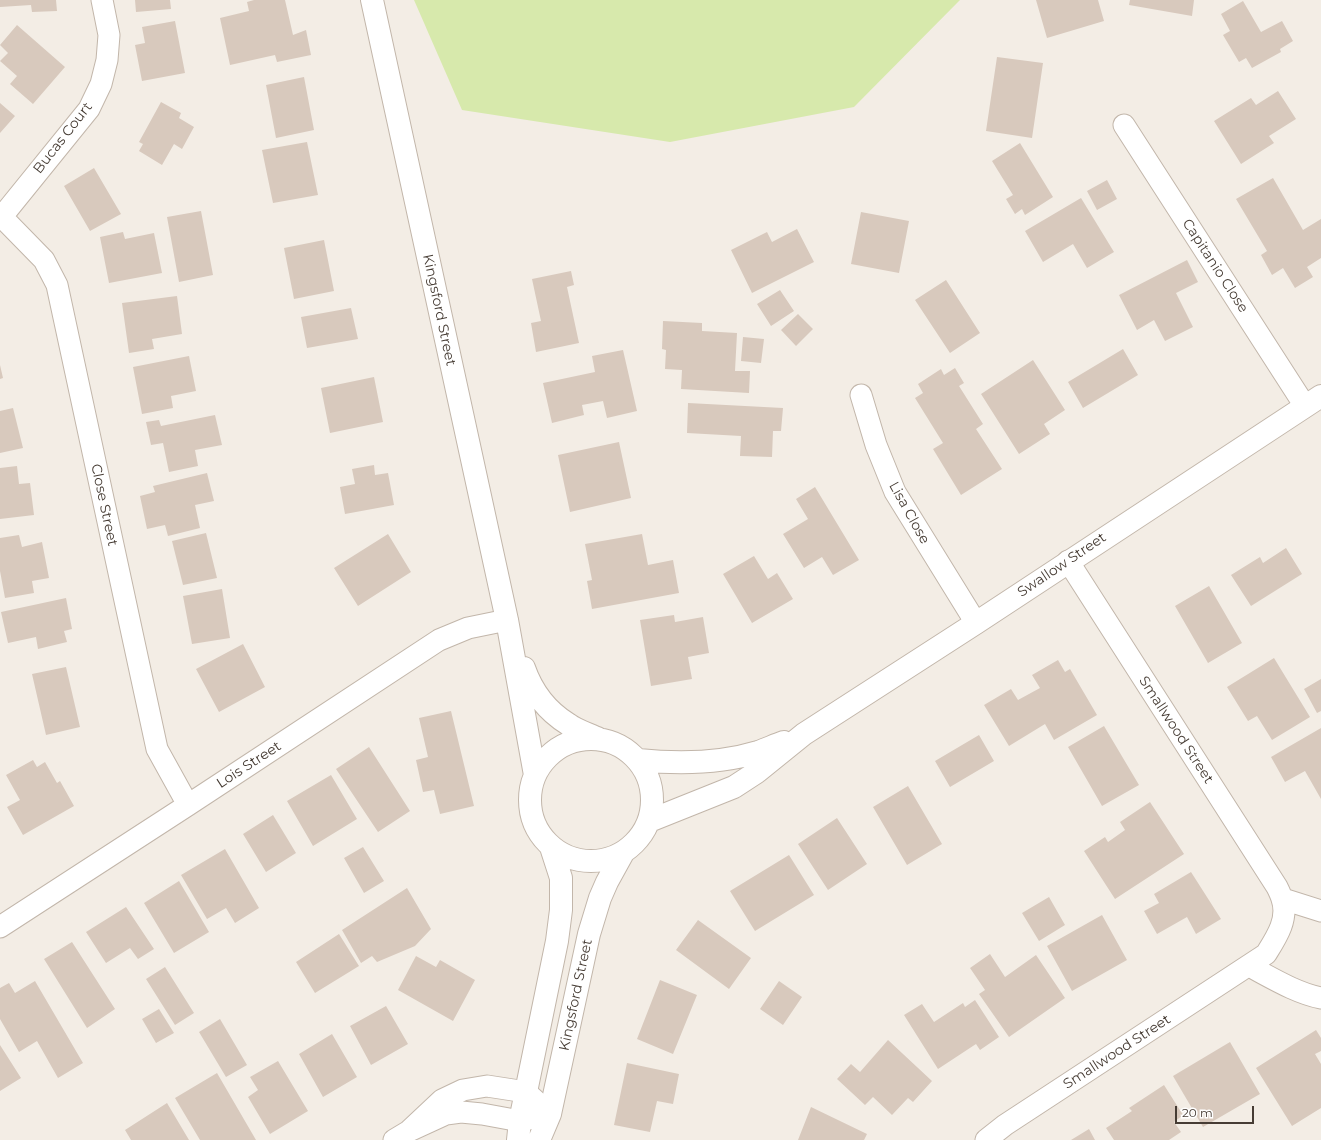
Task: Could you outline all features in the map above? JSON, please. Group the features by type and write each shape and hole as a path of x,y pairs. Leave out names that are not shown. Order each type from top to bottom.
{"street":[{"name":"Bucas Court","path":"1,218 89,109 101,84 109,35 102,0"},
{"name":"Kingsford Street","path":"372,0 506,620 535,775"},
{"name":"Capitanio Close","path":"1124,125 1313,401"},
{"name":"Close Street","path":"1,218 44,260 57,285 157,749 188,805"},
{"name":"Lisa Close","path":"861,395 876,445 895,492 976,623"},
{"name":"Swallow Street","path":"649,820 734,786 757,772 804,734 976,623 1313,401"},
{"name":"Smallwood Street","path":"986,1140 1005,1125 1266,954 1278,936 1284,917 1283,899 1277,887 1068,561"},
{"name":"Kingsford Street","path":"506,620 528,680 542,702 568,725 602,740"},
{"name":"Lois Street","path":"0,927 439,640 468,628 506,620"},
{"name":"Swallow Street","path":"638,760 668,763 701,762 757,752 804,734"},
{"path":"580,740 602,740 622,747 638,760 649,778 653,799 649,820 639,839 623,853 605,860 586,862 567,857 551,847 538,832 531,814 530,794 535,775 546,759 561,747 580,740"},
{"name":"Kingsford Street","path":"519,1130 557,941 560,916 561,878 551,847"},
{"name":"Kingsford Street","path":"539,1140 550,1114 589,934 600,898 623,853"},
{"path":"1283,899 1321,911"},
{"path":"1249,966 1285,985 1321,998"},
{"path":"487,1086 526,1092 550,1114 519,1130 482,1114 461,1112 446,1114 402,1135 442,1100 463,1090 487,1086"}],"green space":[{"path":"414,0 960,0 854,107 670,142 462,110"}],"building":[{"path":"0,0 56,0 57,11 32,12 31,5 0,7"},
{"path":"135,0 170,0 171,9 136,12"},
{"path":"254,0 285,0 293,35 306,30 311,55 277,62 275,55 230,65 220,18 249,11 247,2"},
{"path":"1036,0 1098,0 1104,21 1047,38"},
{"path":"1130,0 1194,0 1192,16 1129,5"},
{"path":"1243,1 1261,32 1282,21 1293,41 1280,49 1281,52 1252,68 1246,58 1239,62 1223,35 1230,31 1221,14"},
{"path":"175,21 185,73 142,81 135,45 145,43 142,27"},
{"path":"17,25 65,67 33,104 10,84 17,76 0,61 8,53 0,45"},
{"path":"997,57 1043,63 1032,138 986,131"},
{"path":"304,77 314,130 276,138 266,85"},
{"path":"1278,91 1296,119 1269,136 1274,143 1241,164 1214,121 1251,98 1256,105"},
{"path":"161,102 181,113 179,118 194,127 182,149 174,144 162,165 139,151 143,144 139,142"},
{"path":"0,103 15,116 0,133"},
{"path":"307,142 318,195 273,203 262,150"},
{"path":"1020,143 1053,197 1025,215 1022,209 1015,214 1006,199 1013,195 992,161"},
{"path":"94,168 121,214 90,231 64,186"},
{"path":"1273,178 1303,230 1321,219 1321,258 1307,267 1313,277 1295,288 1283,268 1272,275 1261,255 1267,251 1236,199"},
{"path":"1107,180 1117,199 1097,210 1087,191"},
{"path":"1081,198 1114,252 1087,268 1073,244 1043,262 1025,231"},
{"path":"201,211 213,275 179,282 167,217"},
{"path":"861,212 909,221 899,273 851,264"},
{"path":"797,229 814,262 752,293 731,250 767,232 772,242"},
{"path":"123,232 125,239 154,233 162,273 109,283 100,237"},
{"path":"324,240 334,291 294,299 284,248"},
{"path":"1187,260 1198,282 1176,293 1193,327 1165,341 1154,320 1137,330 1119,295"},
{"path":"571,271 574,285 567,287 579,343 536,352 531,323 541,321 532,279"},
{"path":"946,280 980,333 950,353 915,300"},
{"path":"780,290 794,311 771,326 757,304"},
{"path":"177,296 182,334 152,339 154,349 129,353 122,303"},
{"path":"351,308 358,339 307,348 301,317"},
{"path":"798,314 813,329 796,346 781,330"},
{"path":"663,321 702,323 702,331 737,333 735,371 750,371 749,393 681,389 682,370 665,369 666,350 662,349"},
{"path":"743,337 764,339 761,363 741,361"},
{"path":"1123,349 1138,375 1083,408 1068,382"},
{"path":"623,350 637,411 607,418 603,401 582,405 584,415 552,423 543,383 595,372 592,356"},
{"path":"189,356 196,391 171,396 173,408 142,414 133,367"},
{"path":"1033,360 1065,410 1044,424 1050,434 1019,454 981,394"},
{"path":"0,365 3,378 0,379"},
{"path":"955,368 964,383 959,386 983,424 976,429 1002,469 961,495 933,449 943,443 915,398 923,393 918,384 941,369 944,375"},
{"path":"374,377 383,422 330,433 321,388"},
{"path":"688,403 783,408 781,431 773,431 772,457 740,456 741,436 687,433"},
{"path":"13,408 23,448 0,453 0,411"},
{"path":"215,415 222,445 195,450 198,466 169,472 163,443 151,445 146,422 159,420 161,426"},
{"path":"619,442 631,498 570,512 558,455"},
{"path":"374,465 375,475 388,473 394,505 345,514 340,487 355,484 352,469"},
{"path":"17,466 19,484 30,483 34,515 0,519 0,468"},
{"path":"207,473 214,501 195,505 200,528 168,536 165,525 147,529 140,496 155,492 153,486"},
{"path":"815,487 859,560 833,575 822,557 804,568 783,534 808,519 796,499"},
{"path":"206,533 217,578 183,585 172,541"},
{"path":"388,534 411,572 358,606 334,568"},
{"path":"642,534 648,565 673,560 679,593 592,609 587,581 592,580 585,544"},
{"path":"19,535 22,547 42,542 49,578 32,581 34,593 5,598 0,571 0,538"},
{"path":"1286,548 1302,574 1251,606 1231,575 1260,557 1263,563"},
{"path":"754,556 768,579 777,573 793,599 752,623 723,574"},
{"path":"1209,586 1242,643 1208,663 1175,606"},
{"path":"222,589 230,638 192,644 183,596"},
{"path":"66,598 72,629 64,631 67,642 38,649 36,637 8,643 1,612"},
{"path":"674,615 675,622 703,617 709,653 688,657 692,679 651,686 640,620"},
{"path":"243,644 265,687 219,712 196,669"},
{"path":"1274,658 1310,717 1272,740 1257,716 1248,721 1227,687"},
{"path":"1058,660 1065,672 1070,669 1097,715 1054,740 1045,724 1009,746 984,705 1011,689 1018,700 1040,688 1032,675"},
{"path":"66,667 80,727 46,735 32,674"},
{"path":"1321,679 1321,711 1317,713 1304,689"},
{"path":"451,711 474,806 440,814 434,790 423,792 416,760 428,757 419,718"},
{"path":"1104,726 1139,785 1102,806 1068,747"},
{"path":"1321,728 1321,799 1305,771 1285,782 1271,757"},
{"path":"979,735 994,761 950,787 935,761"},
{"path":"369,747 410,811 378,832 336,769"},
{"path":"33,760 37,767 45,762 57,783 60,781 74,806 23,835 7,807 20,800 6,775"},
{"path":"331,775 357,819 313,846 287,801"},
{"path":"908,786 942,844 907,865 873,807"},
{"path":"1150,802 1184,854 1115,899 1084,851 1105,837 1108,842 1125,830 1120,822"},
{"path":"273,815 296,853 266,872 243,834"},
{"path":"837,818 867,864 828,890 798,844"},
{"path":"363,847 384,881 364,893 344,858"},
{"path":"225,849 259,908 235,923 226,908 207,919 181,875"},
{"path":"789,855 814,895 755,931 730,891"},
{"path":"1191,872 1221,919 1196,934 1187,917 1157,934 1144,911 1159,903 1154,894"},
{"path":"179,881 209,932 174,953 144,903"},
{"path":"407,888 431,929 415,946 377,962 372,956 361,963 342,930"},
{"path":"1049,897 1065,925 1039,941 1022,913"},
{"path":"126,907 154,949 138,959 130,948 106,963 86,932"},
{"path":"1102,915 1127,960 1072,991 1047,946"},
{"path":"698,920 751,958 729,989 676,950"},
{"path":"339,934 359,966 315,993 296,962"},
{"path":"72,942 115,1009 87,1028 44,959"},
{"path":"990,954 1005,977 1036,955 1065,998 1009,1037 979,994 985,990 970,968"},
{"path":"416,956 436,967 440,960 475,980 453,1021 398,990"},
{"path":"165,967 194,1013 175,1025 146,979"},
{"path":"660,980 697,995 673,1054 637,1039"},
{"path":"35,981 83,1063 58,1078 37,1041 19,1052 0,1019 0,988 9,983 15,993"},
{"path":"779,981 802,997 783,1025 760,1009"},
{"path":"975,1000 999,1037 980,1050 976,1044 938,1069 904,1015 922,1004 934,1022 963,1003 965,1007"},
{"path":"386,1006 408,1044 371,1065 350,1026"},
{"path":"159,1009 174,1033 156,1043 142,1019"},
{"path":"220,1019 247,1065 226,1077 199,1032"},
{"path":"1316,1030 1321,1038 1321,1051 1315,1054 1321,1064 1321,1108 1292,1126 1256,1068"},
{"path":"332,1034 357,1077 323,1097 299,1054"},
{"path":"888,1040 932,1081 913,1102 908,1098 892,1115 873,1097 865,1105 837,1079 851,1064 860,1072"},
{"path":"1230,1042 1260,1094 1203,1127 1173,1076"},
{"path":"0,1045 21,1078 0,1091"},
{"path":"278,1061 308,1111 270,1134 248,1097 258,1090 250,1077"},
{"path":"627,1063 679,1074 673,1104 657,1101 650,1132 614,1125"},
{"path":"217,1073 256,1140 200,1140 175,1098"},
{"path":"1164,1085 1183,1115 1174,1122 1181,1132 1169,1140 1114,1140 1106,1128 1132,1111 1129,1108"},
{"path":"167,1103 189,1140 131,1140 125,1130"},
{"path":"811,1107 867,1134 864,1140 798,1140"},
{"path":"1089,1129 1095,1140 1071,1140"}]}
